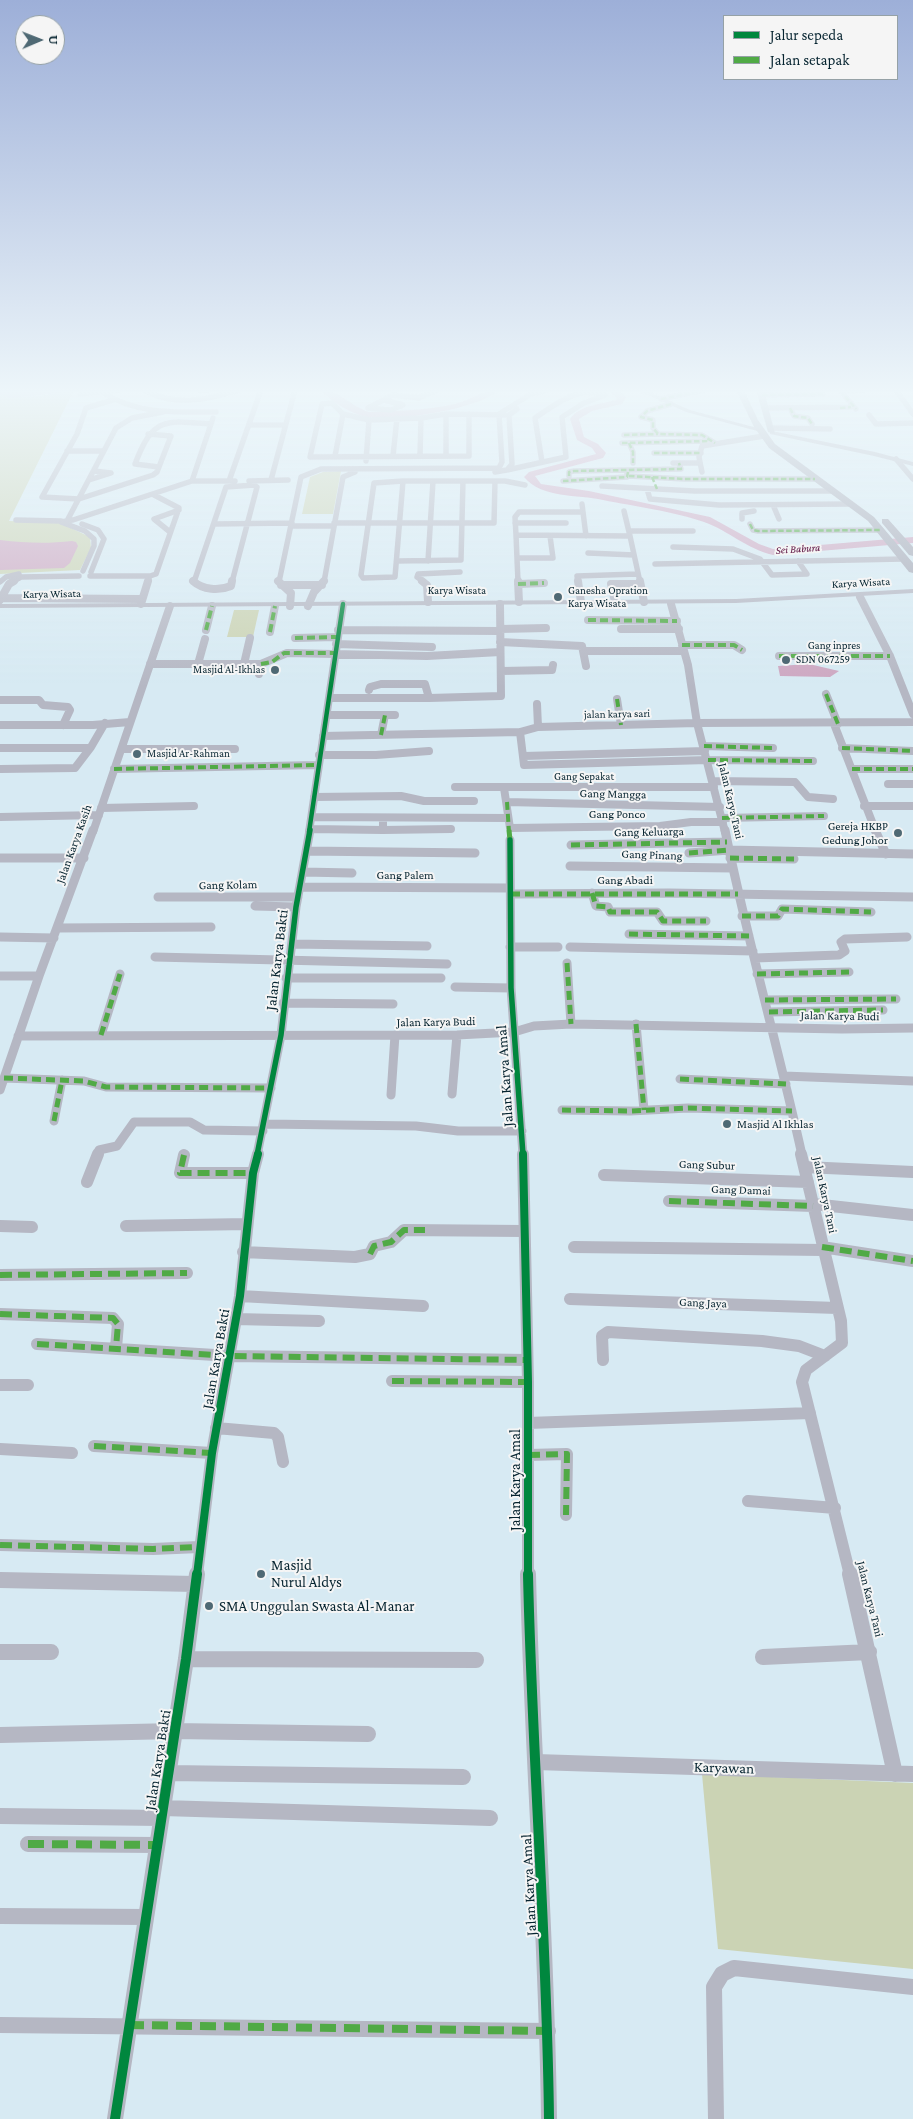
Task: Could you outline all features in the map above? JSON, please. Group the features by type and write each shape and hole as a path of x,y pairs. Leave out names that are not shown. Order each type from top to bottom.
{"highway":[{"path":"845,489 898,533 910,550"},
{"path":"831,490 871,519 913,570"},
{"path":"871,519 882,519"}],"street":[{"path":"45,489 41,496 48,499 79,499 111,489"},
{"path":"69,521 84,489"},
{"path":"69,521 171,489"},
{"path":"226,489 193,582 197,585 222,589 231,586 257,489"},
{"path":"290,605 291,593 280,585 278,581 299,489"},
{"path":"9,584 0,602 170,606 275,606 308,604 314,592 322,585 341,489"},
{"path":"374,489 362,576 394,578 402,489"},
{"path":"428,560 432,489"},
{"path":"397,561 461,560 463,489"},
{"path":"214,524 430,524 496,522 495,489"},
{"path":"774,508 650,499 647,489 831,490"},
{"path":"154,495 177,506 179,510"},
{"path":"582,504 586,536"},
{"path":"742,519 744,512 774,508 850,504"},
{"path":"774,508 779,519"},
{"path":"0,583 17,574 81,573 150,576 156,572 179,510"},
{"path":"170,532 154,519 179,510"},
{"path":"624,511 644,602"},
{"path":"519,602 515,517 519,512 583,512"},
{"path":"16,520 69,521 90,526 101,533 103,546 90,574"},
{"path":"69,521 89,533 94,539 94,546 81,573"},
{"path":"515,523 566,523"},
{"path":"750,524 753,530 758,531 883,532"},
{"path":"516,536 586,536 693,531"},
{"path":"518,558 553,558 550,536"},
{"path":"94,546 103,546"},
{"path":"673,547 733,548 755,556 763,562 772,575 807,574 798,561"},
{"path":"588,553 634,555"},
{"path":"655,564 903,559"},
{"path":"428,602 428,585 417,577 418,574 460,572"},
{"path":"0,583 9,584 24,577 81,573"},
{"path":"581,602 577,576 638,574"},
{"path":"141,602 150,576"},
{"path":"518,584 544,583"},
{"path":"615,602 612,584 640,584"},
{"path":"280,585 322,585"},
{"name":"Karya Wisata","path":"308,604 765,600 913,593"},
{"name":"Karya Wisata","path":"308,604 762,603 913,593"},
{"path":"860,597 890,656 913,714"},
{"name":"Karya Wisata","path":"0,602 290,605"},
{"name":"Jalan Karya Bakti","path":"115,2119 186,1659 212,1453 231,1356 240,1296 243,1252 253,1173 264,1128 281,1035 288,960 307,851 318,760 327,716 343,604"},
{"path":"329,698 501,696 500,604"},
{"name":"Jalan Karya Tani","path":"672,604 698,723 722,816 742,916 773,1028 842,1329 842,1343 802,1375 802,1382 835,1508 895,1774"},
{"name":"Jalan Karya Kasih","path":"0,1090 4,1073 39,976 84,858 170,606"},
{"path":"206,630 212,606"},
{"path":"270,632 275,606"},
{"path":"588,620 678,625"},
{"path":"462,625 500,628"},
{"path":"621,629 678,625"},
{"path":"295,638 500,628 546,628"},
{"path":"337,637 432,647"},
{"path":"244,664 250,638"},
{"path":"198,664 205,639"},
{"path":"500,642 581,646 584,651 586,666"},
{"path":"584,651 734,645 742,650"},
{"path":"150,664 261,664 271,662 284,653 427,656 500,652"},
{"name":"Gang inpres","path":"779,656 890,656"},
{"path":"259,674 261,664"},
{"path":"501,671 552,670 554,665"},
{"path":"369,690 370,687 380,684 425,684 429,698"},
{"path":"826,694 842,748 852,769 864,806 886,854"},
{"path":"617,699 621,725"},
{"path":"0,700 39,700 43,705 68,707 70,710 63,725"},
{"path":"537,704 538,727"},
{"path":"381,735 385,715"},
{"path":"327,716 396,715"},
{"name":"jalan karya sari","path":"323,736 520,732 538,727 698,723 836,724 913,722"},
{"path":"0,725 129,725"},
{"path":"0,769 72,769 80,764 88,748 98,740 104,726"},
{"path":"520,732 525,768 773,748"},
{"path":"0,748 88,748"},
{"path":"842,748 913,751"},
{"path":"122,749 235,749"},
{"path":"114,769 318,760 429,751"},
{"path":"524,756 706,753 813,761"},
{"path":"852,769 913,769"},
{"name":"Gang Sepakat","path":"455,787 504,788 797,782 808,797 833,799"},
{"path":"888,784 913,784"},
{"path":"311,823 383,818 508,818 504,788"},
{"path":"314,797 401,796 424,801 474,801"},
{"name":"Gang Mangga","path":"507,802 722,816"},
{"path":"0,817 194,806"},
{"path":"864,806 913,806"},
{"path":"722,816 824,816"},
{"name":"Gang Ponco","path":"508,818 510,828 660,826 722,816"},
{"path":"383,818 383,830"},
{"path":"311,823 383,830 451,829"},
{"name":"Jalan Karya Amal","path":"510,840 511,988 522,1131 528,1382 527,1516 530,1661 548,2031 549,2119"},
{"name":"Gang Keluarga","path":"571,845 730,855"},
{"path":"307,851 475,853"},
{"path":"689,852 794,859"},
{"path":"730,855 913,854"},
{"name":"Gang Pinang","path":"570,866 642,867 662,870 730,855"},
{"path":"0,858 84,858"},
{"path":"303,872 352,873"},
{"name":"Gang Abadi","path":"511,891 913,897"},
{"name":"Gang Palem","path":"298,897 511,891"},
{"path":"592,893 596,906 608,907 610,912 657,912 662,921 706,921"},
{"name":"Gang Kolam","path":"158,897 298,897"},
{"path":"255,906 298,897"},
{"path":"742,916 778,916 782,909 871,912"},
{"path":"58,928 210,927"},
{"path":"629,934 749,936"},
{"path":"0,937 54,938"},
{"path":"570,947 754,955 839,955 844,951 840,942 845,939 907,937"},
{"path":"292,944 427,946"},
{"path":"510,947 558,947"},
{"path":"155,957 447,964"},
{"path":"567,963 571,1024"},
{"path":"757,974 849,972"},
{"path":"102,1035 120,974"},
{"path":"0,976 39,976"},
{"path":"286,978 441,978"},
{"path":"455,987 511,988"},
{"path":"765,1000 896,999"},
{"path":"283,1003 393,1004"},
{"path":"769,1012 883,1010"},
{"name":"Jalan Karya Budi","path":"18,1036 457,1035 514,1032 534,1026 571,1024 773,1028 913,1028"},
{"path":"636,1024 644,1110"},
{"path":"391,1095 394,1035"},
{"path":"452,1094 457,1035"},
{"path":"4,1073 87,1082 106,1087 271,1088"},
{"path":"680,1079 913,1081"},
{"path":"54,1120 62,1080"},
{"path":"562,1110 688,1108 792,1111"},
{"path":"87,1182 99,1150 117,1146 128,1127 136,1122 190,1122 208,1130 416,1126 458,1131 522,1131"},
{"path":"184,1155 180,1173 253,1173"},
{"path":"805,1167 913,1172"},
{"name":"Gang Subur","path":"604,1175 808,1182"},
{"name":"Gang Damai","path":"669,1201 813,1205 913,1215"},
{"path":"126,1226 247,1224"},
{"path":"0,1226 32,1227"},
{"path":"243,1252 355,1257 370,1254 374,1246 391,1242 404,1230 523,1231"},
{"path":"574,1247 822,1248 913,1261"},
{"path":"0,1275 187,1273"},
{"path":"240,1296 423,1306"},
{"name":"Gang Jaya","path":"570,1298 837,1308"},
{"path":"0,1314 115,1318 118,1324 116,1348"},
{"path":"236,1318 319,1321"},
{"path":"603,1360 602,1336 608,1332 799,1346 825,1356"},
{"path":"38,1344 231,1356 526,1360"},
{"path":"392,1381 528,1382"},
{"path":"0,1385 28,1385"},
{"path":"528,1424 810,1413"},
{"path":"216,1428 274,1433 278,1437 284,1462"},
{"path":"94,1446 212,1453"},
{"path":"0,1449 72,1453"},
{"path":"528,1455 567,1454 566,1515"},
{"path":"748,1501 835,1508"},
{"path":"0,1545 199,1547"},
{"path":"0,1580 195,1584"},
{"path":"0,1652 51,1652"},
{"path":"763,1657 869,1652"},
{"path":"186,1659 476,1660"},
{"path":"0,1735 175,1731 368,1734"},
{"name":"Karyawan","path":"536,1762 913,1774"},
{"path":"169,1772 463,1777"},
{"path":"0,1816 162,1813 490,1818"},
{"path":"28,1844 157,1845"},
{"path":"0,1916 146,1917"},
{"path":"716,2119 714,1987 719,1976 726,1970 734,1968 913,1988"},
{"path":"0,2025 548,2031"}],"green space":[{"path":"0,489 25,489 9,521 58,522 90,537 91,548 80,570 0,574"},
{"path":"307,489 338,489 333,514 302,514"},
{"path":"234,610 259,610 253,637 227,637"},
{"path":"702,1774 913,1783 913,1969 718,1949"}],"shaded area":[{"path":"0,540 36,543 72,541 76,542 78,546 70,563 64,568 0,570"},
{"path":"809,664 839,671 830,677 780,676 778,666"}],"waterway":[{"name":"Sei Babura","path":"546,489 589,494 706,519 747,542 773,552 913,540"}],"marked path":[{"path":"750,524 753,530 758,531 881,530"},
{"path":"518,584 544,583"},
{"path":"206,630 212,606"},
{"path":"270,632 275,606"},
{"path":"588,620 677,621"},
{"path":"295,638 336,637"},
{"path":"682,645 734,645 742,650"},
{"path":"261,664 272,662 284,653 335,653"},
{"path":"779,656 890,656"},
{"path":"826,694 838,724"},
{"path":"617,699 621,725"},
{"path":"381,735 385,715"},
{"path":"704,746 773,748"},
{"path":"842,748 913,751"},
{"path":"708,760 813,761"},
{"path":"114,769 317,765"},
{"path":"852,769 913,769"},
{"path":"507,802 510,840"},
{"path":"722,818 824,816"},
{"path":"571,845 727,842"},
{"path":"689,853 729,850"},
{"path":"730,858 794,859"},
{"path":"592,893 596,906 608,907 610,912 657,912 663,921 706,921"},
{"path":"511,894 738,894"},
{"path":"742,916 778,916 782,909 871,912"},
{"path":"629,934 749,936"},
{"path":"567,963 571,1024"},
{"path":"757,974 849,972"},
{"path":"101,1035 120,974"},
{"path":"765,1000 896,999"},
{"path":"769,1012 883,1010"},
{"path":"636,1024 644,1110"},
{"path":"4,1078 84,1081 106,1087 271,1088"},
{"path":"680,1079 786,1084"},
{"path":"54,1121 62,1080"},
{"path":"562,1110 630,1111 688,1108 792,1111"},
{"path":"184,1155 180,1173 253,1173"},
{"path":"669,1201 813,1206"},
{"path":"370,1254 374,1246 391,1242 404,1230 425,1230"},
{"path":"822,1247 913,1261"},
{"path":"0,1275 187,1273"},
{"path":"0,1314 113,1318 118,1324 116,1348"},
{"path":"37,1344 231,1356 527,1360"},
{"path":"392,1381 528,1382"},
{"path":"94,1446 212,1453"},
{"path":"528,1455 567,1454 566,1515"},
{"path":"0,1545 153,1549 199,1547"},
{"path":"28,1844 157,1845"},
{"path":"128,2025 548,2031"}],"cycle path":[{"path":"115,2119 186,1659 212,1453 240,1296 253,1173 265,1124 281,1035 296,907 307,851 319,755 343,604"},
{"path":"510,840 511,988 522,1131 528,1382 527,1516 530,1661 548,2031 549,2119"}],"place":[{"name":"Ganesha Opration Karya Wisata","path":"558,597"},
{"name":"SDN 067259","path":"786,660"},
{"name":"Masjid Al-Ikhlas","path":"275,670"},
{"name":"Masjid Ar-Rahman","path":"137,754"},
{"name":"Gereja HKBP Gedung Johor","path":"898,833"},
{"name":"Masjid Al Ikhlas","path":"727,1124"},
{"name":"Masjid Nurul Aldys","path":"261,1574"},
{"name":"SMA Unggulan Swasta Al-Manar","path":"209,1606"}]}
